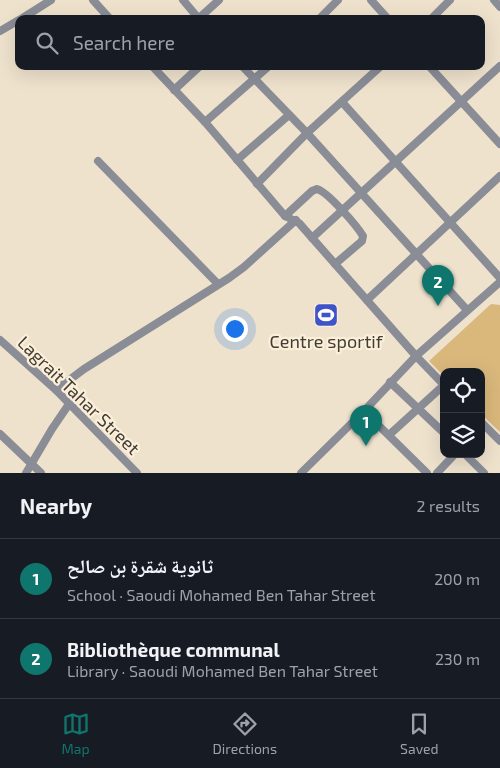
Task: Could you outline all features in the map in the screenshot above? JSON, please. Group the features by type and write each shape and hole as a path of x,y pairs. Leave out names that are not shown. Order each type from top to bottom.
{"street":[{"path":"27,15 51,0"},
{"path":"183,0 196,15"},
{"path":"202,15 219,0"},
{"path":"323,15 338,0"},
{"path":"371,0 384,15"},
{"path":"435,15 450,0"},
{"path":"494,0 500,7"},
{"path":"98,2 107,15"},
{"path":"0,31 15,22"},
{"path":"312,238 500,66"},
{"path":"156,70 205,122 285,216 296,220 440,381"},
{"path":"174,90 196,70"},
{"path":"246,70 307,133 467,310"},
{"path":"205,122 265,70"},
{"path":"257,184 307,133 377,70"},
{"path":"432,70 500,144"},
{"path":"300,473 364,411 416,356 500,282 451,222 342,102"},
{"path":"237,160 289,115"},
{"path":"98,161 218,284"},
{"path":"368,300 500,176"},
{"path":"285,216 312,190 322,190 361,232 363,239 335,264"},
{"path":"56,390 244,267 296,220"},
{"name":"Lagrait Tahar Street","path":"0,340 56,390 137,473"},
{"path":"390,382 440,429"},
{"path":"389,436 440,389"},
{"path":"26,473 69,404"},
{"path":"364,411 427,473"},
{"path":"485,428 500,441"},
{"path":"0,434 41,473"},
{"path":"437,473 451,458"},
{"path":"469,458 484,473"}],"shaded area":[{"path":"491,304 500,305 500,432 485,418 485,368 440,368 440,372 429,361"}],"place":[{"name":"Bibliothèque communal","path":"438,306"},
{"name":"Centre sportif","path":"326,315"},
{"name":"ثانوية شقرة بن صالح","path":"366,446"}]}
